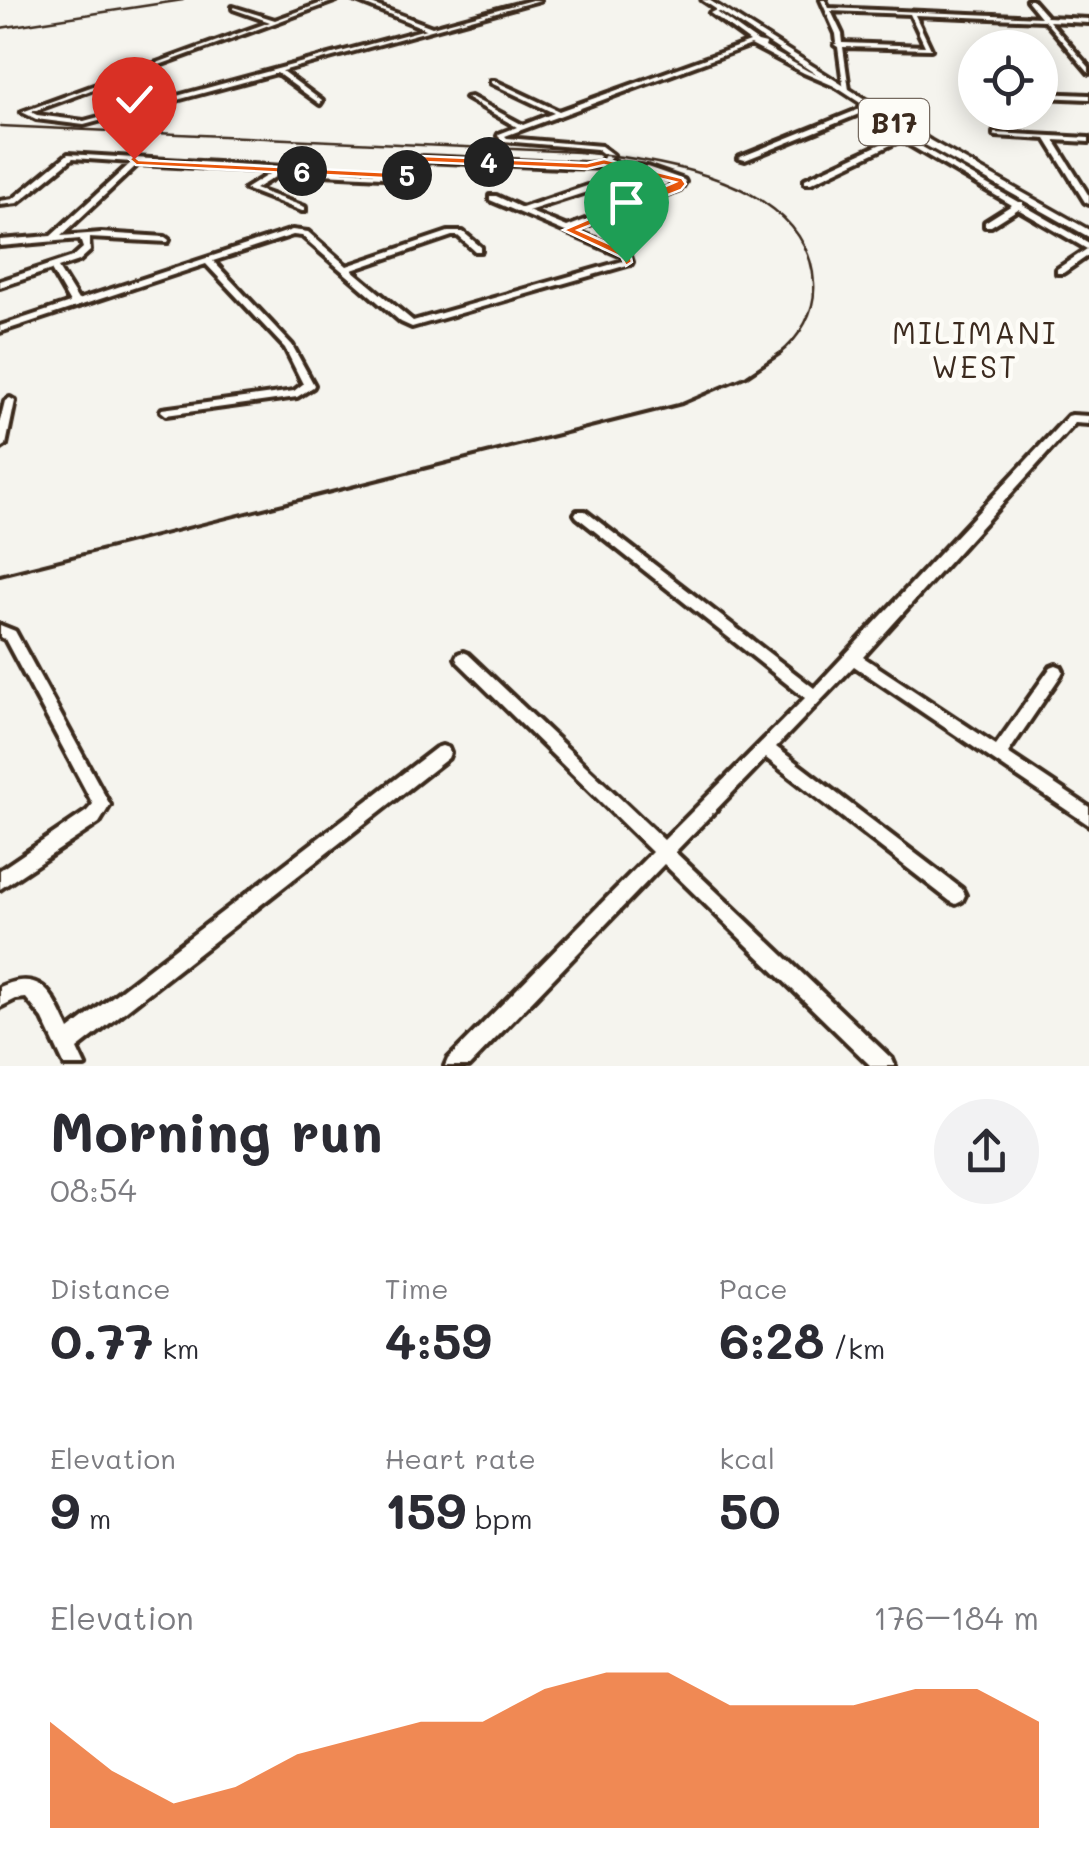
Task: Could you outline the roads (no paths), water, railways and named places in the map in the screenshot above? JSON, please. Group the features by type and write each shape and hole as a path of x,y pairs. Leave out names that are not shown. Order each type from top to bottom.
{"main road":[{"name":"B17","path":"704,0 894,126 1089,234"}],"street":[{"path":"335,0 25,112 84,123 538,0"},
{"path":"356,0 432,29"},
{"path":"720,10 714,13 757,43 842,88 837,25 823,0"},
{"path":"1029,0 1089,72"},
{"path":"235,8 273,20"},
{"path":"826,10 1089,21"},
{"path":"838,45 927,49 929,45 912,13"},
{"path":"604,162 609,154 599,147 501,137 757,43"},
{"path":"277,70 320,102"},
{"path":"493,82 560,114"},
{"path":"1058,96 1089,98"},
{"path":"469,98 522,127"},
{"path":"742,158 866,108"},
{"path":"894,126 900,137 1089,249 1060,271"},
{"path":"996,134 1089,140"},
{"path":"808,182 900,137"},
{"path":"1048,138 1089,202"},
{"path":"0,203 14,201 71,156 402,176 422,159 587,166 604,162 670,176 681,184 568,230"},
{"path":"56,237 136,162"},
{"path":"282,170 249,189 302,209"},
{"path":"522,211 590,188"},
{"path":"0,329 300,232 404,320 414,324 628,262 626,255 494,198"},
{"path":"988,224 1027,200"},
{"path":"0,243 127,234 165,240"},
{"path":"348,269 456,234 478,249"},
{"path":"0,284 83,254 87,250 84,237"},
{"path":"166,411 298,394 310,385 289,347 208,261"},
{"path":"53,267 76,304"},
{"path":"0,445 10,401"},
{"path":"455,1066 853,658 1072,419 1089,420"},
{"path":"581,514 814,697"},
{"path":"0,631 10,635 102,805 93,817 0,880"},
{"path":"463,658 885,1066"},
{"path":"853,658 1089,816"},
{"path":"998,755 1056,671"},
{"path":"765,748 956,894"},
{"path":"65,1046 442,753"},
{"path":"0,997 20,988 32,990 45,1004 75,1066"}],"waterway":[{"path":"1001,133 1032,135"},
{"path":"1072,219 1089,229"}],"railway":[{"path":"0,28 183,0"},
{"path":"0,126 578,152 686,169 758,198 786,220 805,248 814,283 812,304 800,332 778,355"},
{"path":"0,575 682,404 747,376 781,353"}],"district":[{"name":"MILIMANI WEST","path":"975,349"}]}
